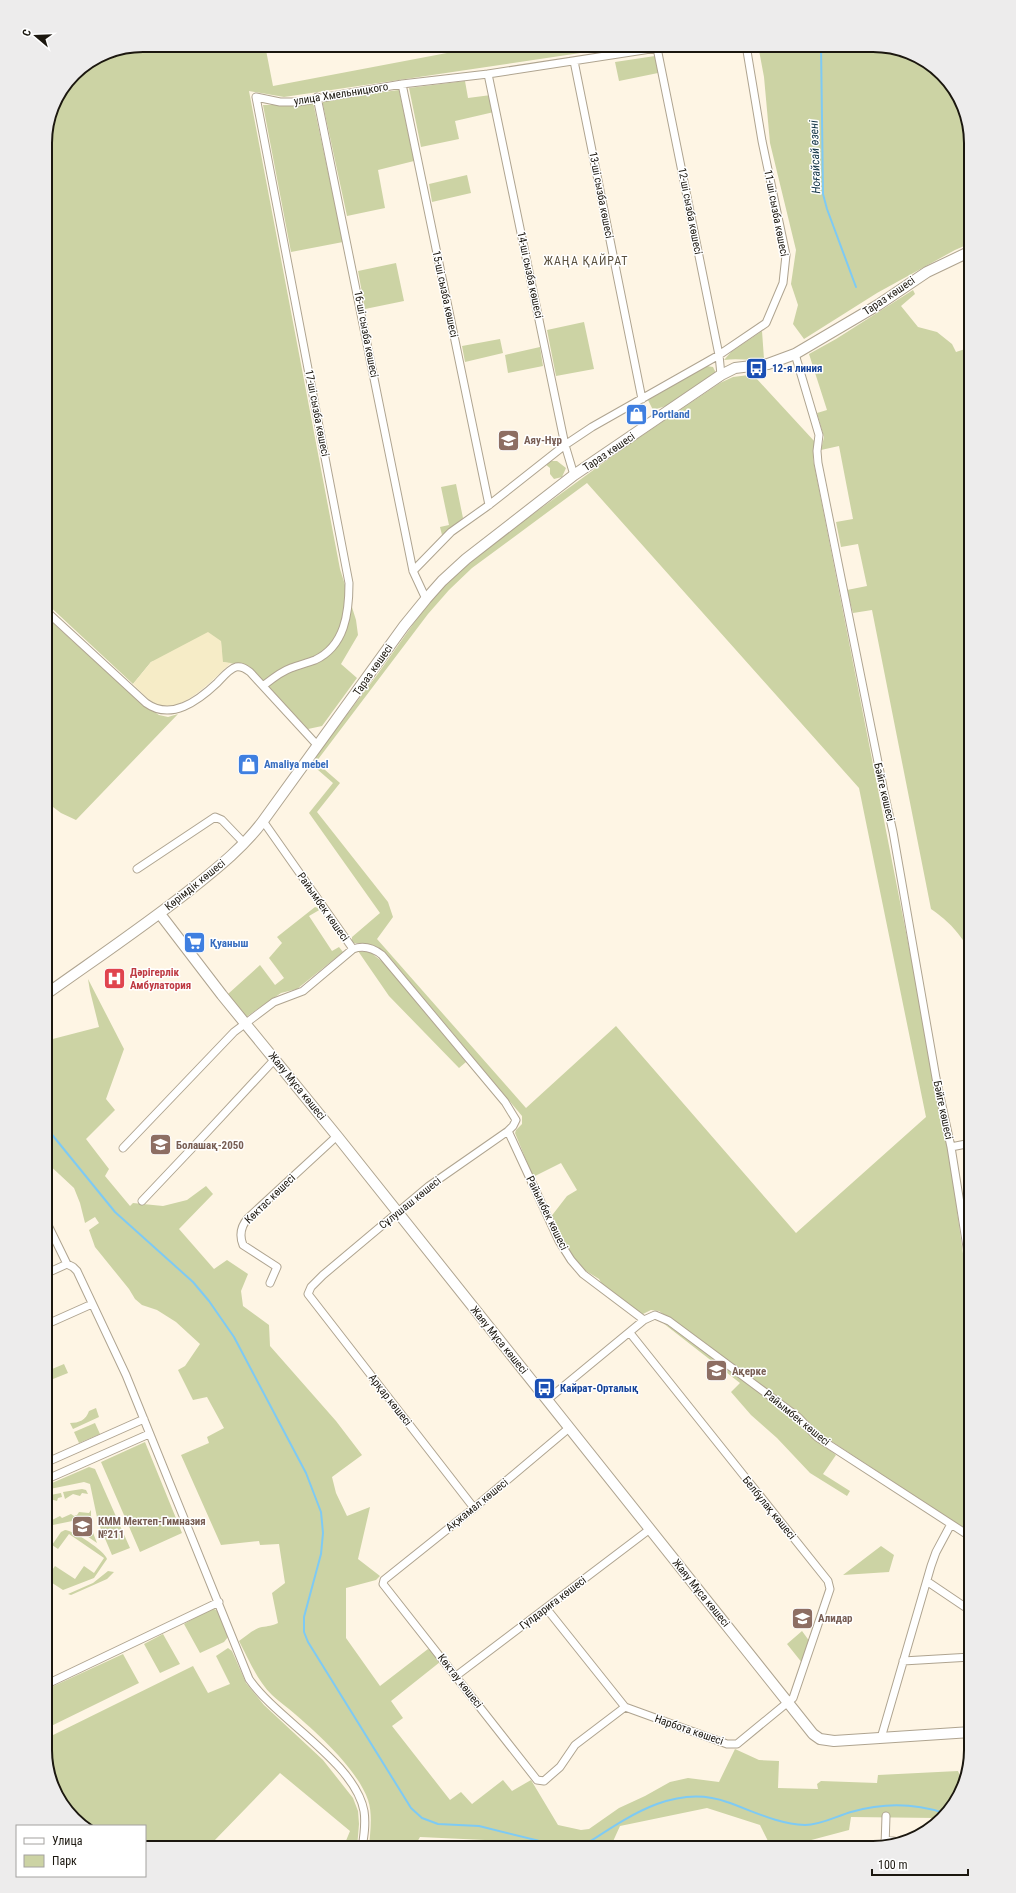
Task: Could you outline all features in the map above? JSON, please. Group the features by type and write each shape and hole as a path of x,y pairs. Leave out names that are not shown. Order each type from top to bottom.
{"street":[{"name":"улица Хмельницкого","path":"256,97 280,102 298,102 402,84 488,74 629,52"},
{"name":"12-ші сызба көшесі","path":"658,52 719,355 721,375"},
{"name":"11-ші сызба көшесі","path":"413,571 450,532 565,445 719,355 766,323 783,283 786,270 786,255 762,141 747,52"},
{"name":"13-ші сызба көшесі","path":"574,60 642,399"},
{"name":"14-ші сызба көшесі","path":"488,74 565,445 574,475"},
{"name":"15-ші сызба көшесі","path":"402,84 489,504"},
{"name":"17-ші сызба көшесі","path":"256,97 350,583 349,606 346,619 336,642 327,652 315,660 284,671 263,686"},
{"name":"16-ші сызба көшесі","path":"317,98 413,571 426,599"},
{"name":"Тараз көшесі","path":"318,746 426,599 466,559 574,475 721,375 735,368 768,364 795,354 878,305 927,272 964,254"},
{"name":"Бәйге көшесі","path":"795,354 819,435 817,451 818,463 893,832 936,1078 964,1213"},
{"path":"52,616 146,703 155,708 172,710 186,705 203,695 230,671 238,667 246,669 318,746"},
{"name":"Көрімдік көшесі","path":"52,990 160,914 217,869 244,843 263,821 318,746"},
{"path":"137,869 215,817 222,820 244,843"},
{"name":"Райымбек көшесі","path":"263,821 353,949 367,947 382,954 505,1102 516,1120"},
{"name":"Жаяу Мұса көшесі","path":"160,914 245,1023 337,1136 813,1734 824,1740 834,1742 964,1732"},
{"path":"123,1148 234,1032 274,1002 303,991 353,949"},
{"path":"142,1200 275,1059"},
{"name":"Сұлушаш көшесі","path":"308,1292 324,1275 397,1212 455,1167 508,1131 516,1120"},
{"name":"Райымбек көшесі","path":"508,1131 559,1241 576,1267 594,1284 644,1320 655,1316 669,1321 798,1417 817,1437 964,1532"},
{"name":"Көктас көшесі","path":"270,1283 277,1267 243,1245 241,1236 242,1227 248,1218 337,1136"},
{"path":"951,1147 964,1144"},
{"path":"52,1234 67,1264 77,1271 126,1375 219,1602 241,1660 254,1686 329,1757 356,1791 364,1810 365,1820 363,1841"},
{"path":"52,1271 67,1264"},
{"name":"Арқар көшесі","path":"308,1292 309,1296 474,1508"},
{"path":"52,1322 92,1304"},
{"path":"547,1400 644,1320"},
{"name":"Белбұлақ көшесі","path":"630,1332 830,1584 829,1593 793,1698 788,1703"},
{"path":"52,1460 144,1420"},
{"name":"Ақжамал көшесі","path":"384,1580 474,1508 569,1428"},
{"path":"52,1477 149,1434"},
{"path":"881,1738 936,1552 951,1524"},
{"name":"Гүлдариға көшесі","path":"456,1676 650,1529"},
{"name":"Көктау көшесі","path":"384,1580 383,1584 534,1778 539,1781 544,1780 556,1771 575,1745 625,1708"},
{"path":"928,1582 964,1606"},
{"path":"52,1682 219,1602"},
{"path":"546,1608 625,1708"},
{"path":"903,1660 964,1657"},
{"name":"Нарбота көшесі","path":"625,1708 727,1744 734,1745 788,1703"},
{"path":"885,1840 886,1816"}],"green space":[{"path":"143,52 266,52 273,86 452,52 587,52 284,97 249,91 340,569 356,620 358,635 341,664 357,678 322,726 308,729 249,666 222,662 221,641 151,662 133,684 52,609 52,137 59,108 67,93 83,75 98,64 108,59 125,54"},
{"path":"759,52 879,52 891,54 913,61 937,79 952,98 957,108 963,131 964,246 877,293 804,339 793,324 798,305 791,284 796,250 770,143 764,77"},
{"path":"655,56 658,73 619,81 615,62"},
{"path":"465,81 468,98 491,95 494,112 455,121 459,139 421,147 409,88"},
{"path":"399,90 414,161 378,170 385,208 347,216 322,100"},
{"path":"313,102 343,242 291,252 263,105 295,105"},
{"path":"467,175 471,193 432,202 429,184"},
{"path":"396,263 404,301 365,309 358,271"},
{"path":"913,290 915,294 901,306 918,327 937,332 952,344 956,352 964,349 964,942 954,928 931,909 872,610 853,613 847,590 867,586 858,544 841,547 836,522 853,519 839,446 821,450 824,437 817,413 827,410 809,354 836,339"},
{"path":"584,322 594,369 556,376 547,330"},
{"path":"762,331 764,359 724,360 731,352"},
{"path":"500,339 503,353 465,362 462,346"},
{"path":"540,347 543,366 508,373 505,355"},
{"path":"707,366 713,367 716,373 666,406 653,410 648,400"},
{"path":"749,375 756,378 815,442 813,459 948,1146 964,1261 964,1528 822,1435 797,1411 659,1311 651,1310 641,1315 603,1286 599,1279 575,1264 550,1218 567,1196 577,1190 561,1163 533,1177 515,1133 522,1124 522,1116 386,953 370,945 352,943 352,937 380,913 309,813 333,783 310,763 377,675 431,600 453,577 496,541 625,447 720,383 733,377","holes":["587,483 859,788 926,1117 796,1233 616,1026 526,1108 377,939 393,917 388,902 317,812 340,783 316,762 428,614 449,590 472,568"]},
{"path":"550,461 557,461 566,468 562,477 554,479 550,474 550,468 545,464"},
{"path":"456,484 463,518 442,535 440,527 449,525 441,487"},
{"path":"52,622 141,703 159,715 168,717 178,714 76,820 61,813 52,806"},
{"path":"315,907 321,909 309,916 332,951 339,947 343,952 297,989 281,993 246,1017 228,994 260,965 275,985 284,978 269,958 282,943 277,937"},
{"path":"358,951 370,952 384,963 466,1062 459,1068 389,996"},
{"path":"88,979 124,1049 106,1099 115,1110 86,1139 109,1169 105,1176 130,1206 133,1203 163,1206 187,1200 206,1186 213,1194 179,1229 214,1269 227,1260 248,1274 241,1291 243,1306 269,1325 270,1346 336,1421 362,1455 332,1477 336,1493 347,1516 370,1507 358,1559 380,1576 376,1580 346,1588 346,1638 380,1686 428,1649 440,1662 391,1701 403,1718 392,1726 450,1800 461,1792 472,1804 503,1780 512,1791 531,1780 558,1825 581,1830 589,1829 619,1808 670,1782 688,1778 719,1782 735,1749 759,1760 779,1761 778,1788 818,1789 817,1784 821,1781 877,1783 878,1775 958,1771 960,1775 955,1790 941,1810 933,1818 851,1817 849,1830 808,1841 768,1841 760,1825 707,1808 620,1826 613,1841 488,1841 420,1837 418,1841 370,1841 371,1824 370,1806 355,1775 334,1750 274,1697 267,1689 254,1670 239,1641 256,1629 278,1623 272,1593 285,1583 279,1544 260,1545 259,1541 221,1545 181,1455 209,1443 207,1437 224,1428 207,1397 193,1400 178,1370 185,1366 200,1344 176,1322 157,1310 142,1305 135,1299 129,1289 95,1247 89,1230 99,1223 95,1217 85,1223 80,1203 74,1188 52,1168 52,1039 99,1027"},
{"path":"663,1323 801,1422 813,1437 836,1455 823,1474 850,1491 847,1496 810,1473 777,1438 751,1415 731,1392 740,1383"},
{"path":"64,1364 68,1373 52,1379 52,1369"},
{"path":"96,1408 99,1417 73,1429 70,1423 82,1420 86,1417 89,1411"},
{"path":"95,1423 100,1434 79,1443 74,1432"},
{"path":"145,1442 182,1533 140,1552 101,1462"},
{"path":"89,1467 95,1469 130,1548 112,1555 98,1522 90,1484 84,1482 52,1489 52,1483"},
{"path":"82,1489 86,1490 88,1494 82,1493 80,1496 73,1494 65,1499 63,1492"},
{"path":"61,1493 62,1497 58,1498 57,1501 52,1500 52,1495"},
{"path":"91,1510 91,1516 87,1518 52,1525 52,1520 60,1516 62,1518 71,1514 74,1516 77,1515 79,1512 89,1513"},
{"path":"65,1530 75,1533 101,1551 107,1559 94,1578 63,1590 52,1583 52,1570 55,1566 75,1579 84,1566 94,1573 104,1558 69,1534 58,1549 52,1545 61,1532"},
{"path":"78,1530 92,1530 97,1543"},
{"path":"881,1546 894,1555 889,1572 843,1575"},
{"path":"108,1571 114,1572 107,1579 71,1595 68,1594 93,1583"},
{"path":"212,1608 218,1611 228,1637 224,1642 200,1653 184,1624"},
{"path":"802,1631 810,1642 803,1664 787,1644"},
{"path":"163,1634 180,1664 160,1673 144,1644"},
{"path":"228,1648 232,1651 246,1683 264,1705 323,1760 353,1798 358,1811 358,1841 346,1841 350,1831 280,1773 214,1841 146,1841 146,1825 92,1825 75,1810 67,1800 59,1785 55,1773 52,1736 193,1666 208,1693 230,1684 216,1656"},
{"path":"123,1654 139,1683 52,1726 52,1687"}],"sand":[{"path":"208,632 221,641 223,662 231,663 207,686 196,694 176,705 165,707 153,702 133,684 151,662"}],"waterway":[{"name":"Ноғайсай өзені","path":"821,52 823,194 827,209 856,287"},
{"path":"52,1135 115,1212 193,1282 209,1301 234,1337 306,1473 321,1512 323,1533 321,1554 304,1617 304,1632 308,1642 411,1808 422,1818 438,1824 479,1826 540,1841"},
{"path":"591,1841 633,1815 651,1806 669,1800 688,1797 707,1797 727,1802 775,1820 805,1825 823,1822 874,1807 898,1805 921,1807 939,1812"}],"place":[{"name":"12-я линия","path":"757,368"},
{"name":"Portland","path":"636,414"},
{"name":"Аяу-Нұр","path":"508,440"},
{"name":"Amaliya mebel","path":"249,764"},
{"name":"Қуаныш","path":"194,943"},
{"name":"Дәрігерлік Амбулатория","path":"114,978"},
{"name":"Болашақ-2050","path":"161,1145"},
{"name":"Ақерке","path":"716,1371"},
{"name":"Кайрат-Орталық","path":"544,1388"},
{"name":"КММ Мектеп-Гимназия №211","path":"83,1527"},
{"name":"Алидар","path":"802,1618"}],"district":[{"name":"ЖАҢА ҚАЙРАТ","path":"586,261"}]}
